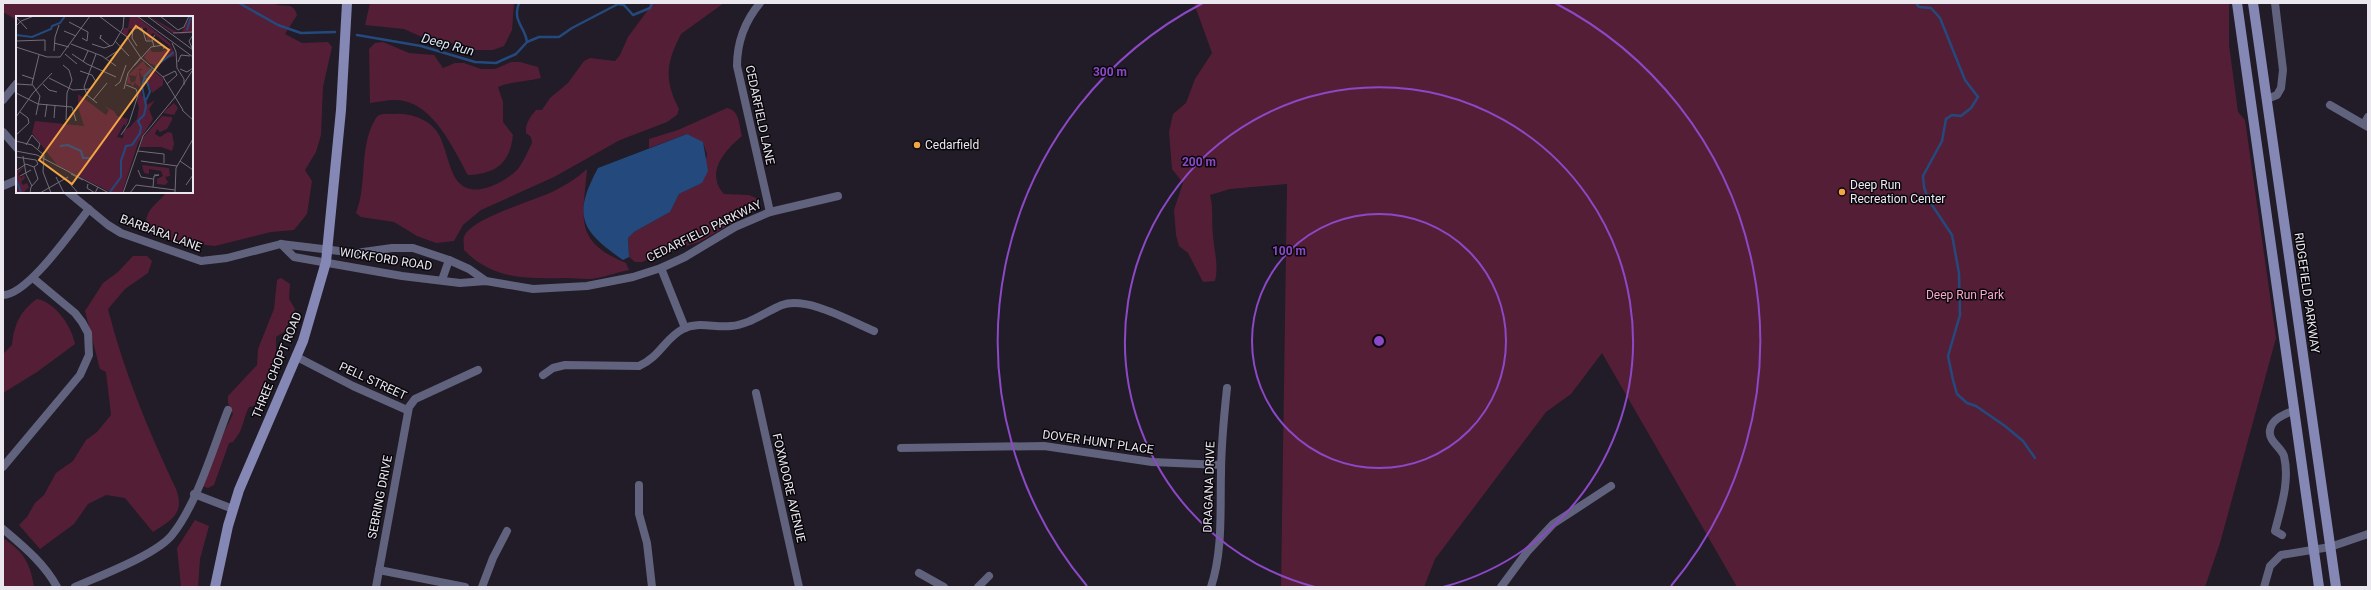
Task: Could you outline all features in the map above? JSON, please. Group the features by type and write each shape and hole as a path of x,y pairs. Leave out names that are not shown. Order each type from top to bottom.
{"main road":[{"name":"THREE CHOPT ROAD","path":"215,587 222,549 233,509 252,458 297,357 310,320 326,262 341,103 347,3"},
{"path":"2237,3 2319,587"},
{"name":"RIDGEFIELD PARKWAY","path":"2253,3 2336,587"}],"street":[{"name":"CEDARFIELD LANE","path":"760,3 747,22 742,33 738,48 737,66 770,212"},
{"path":"2266,99 2277,96 2283,79 2274,3"},
{"path":"3,100 16,84"},
{"path":"2330,105 2367,122"},
{"path":"3,132 16,147"},
{"path":"3,186 16,180"},
{"name":"BARBARA LANE","path":"73,193 89,210 121,233 201,261 228,258 281,244 328,248"},
{"name":"CEDARFIELD PARKWAY","path":"442,280 468,283 486,281 533,289 587,286 634,277 661,268 694,252 735,227 770,212 838,196"},
{"path":"3,295 15,293 33,278 89,210"},
{"path":"281,244 294,256 326,262"},
{"name":"WICKFORD ROAD","path":"326,262 402,276 442,280 449,260 413,248 392,248 356,253 328,248"},
{"name":"CEDARFIELD PARKWAY","path":"449,260 469,269 486,281"},
{"path":"661,268 685,328"},
{"path":"3,468 80,375 89,354 88,333 82,322 75,313 33,278"},
{"path":"544,375 554,368 565,365 639,366 654,358 678,332 685,328 696,325 741,325 781,306 801,303 874,331"},
{"name":"PELL STREET","path":"297,357 353,386 407,410 415,399 478,370"},
{"name":"DRAGANA DRIVE","path":"1211,587 1217,562 1219,542 1221,465 1226,388"},
{"name":"FOXMOORE AVENUE","path":"756,393 799,587"},
{"path":"75,587 153,551 171,536 194,494 228,410"},
{"name":"SEBRING DRIVE","path":"376,587 407,410"},
{"path":"2282,535 2275,532 2286,483 2286,469 2284,454 2271,438 2269,430 2275,420 2295,410"},
{"name":"DOVER HUNT PLACE","path":"901,448 1044,446 1152,462 1221,465"},
{"path":"639,485 639,514 647,543 652,587"},
{"path":"1500,587 1527,552 1553,524 1611,486"},
{"path":"194,494 233,509"},
{"path":"3,529 49,573 57,587"},
{"path":"482,587 493,558 507,531"},
{"path":"2264,587 2270,566 2276,559 2286,553 2330,547 2368,534"},
{"path":"379,570 465,587"},
{"path":"919,573 944,587"},
{"path":"978,587 989,576"}],"green space":[{"path":"3,3 273,3 277,5 290,6 295,10 297,15 285,34 302,43 328,42 332,47 323,87 321,135 316,152 305,170 312,181 307,214 294,230 271,232 215,246 176,242 149,232 146,220 150,210 166,193 193,193 193,16 16,16 16,19 3,12"},
{"path":"370,3 514,3 512,30 504,46 493,50 474,50 442,40 422,37 404,29 365,25"},
{"path":"653,3 724,3 681,34 676,44 670,63 669,80 674,99 679,109 677,115 667,122 620,140 554,177 481,210 463,225 454,241 436,243 417,236 394,222 361,217 356,213 362,190 367,141 370,129 378,116 385,114 405,114 426,121 438,133 450,167 456,179 462,186 478,190 495,185 517,170 523,160 532,143 531,137 526,133 526,127 536,110 542,110 550,98 568,83 584,61 590,58 615,61 620,55 628,37"},
{"name":"Deep Run Park","path":"1194,3 2229,3 2229,45 2238,112 2245,120 2276,338 2220,543 2205,587 1737,587 1602,353 1571,394 1546,412 1435,559 1424,587 1281,587 1287,184 1230,189 1210,195 1212,205 1212,230 1216,275 1215,281 1203,282 1188,253 1179,246 1176,235 1174,210 1183,183 1172,169 1169,132 1173,114 1186,103 1195,79 1212,53"},
{"path":"383,42 409,53 434,55 443,68 455,63 464,63 481,69 495,69 511,62 520,62 538,67 541,78 498,87 503,102 503,122 513,135 508,153 500,166 486,172 468,175 440,127 420,108 408,102 395,100 370,103 369,49 375,43"},
{"path":"727,108 737,115 742,136 723,155 719,163 716,178 724,194 749,195 756,198 758,204 746,215 699,242 655,256 642,262 635,262 629,257 628,238 634,232 670,212 679,194 702,183 707,154 703,143 687,134 649,148 649,139 678,130"},
{"path":"587,169 584,215 585,226 589,237 597,246 609,255 626,263 629,270 593,279 512,276 487,267 475,260 464,250 464,237 466,233 482,221 507,209 554,191"},
{"path":"133,256 147,256 152,261 148,273 125,289 108,309 129,378 156,445 176,489 179,504 178,510 166,524 153,532 125,498 106,495 88,504 74,524 40,549 19,525 27,517 35,503 44,495 56,473 73,461 86,440 97,432 111,415 106,372 100,369 85,311 103,283 118,272"},
{"path":"281,278 290,284 289,299 295,309 285,331 276,337 276,353 258,401 254,406 249,407 240,432 233,442 229,443 214,485 208,488 202,486 233,414 228,403 228,396 257,365 258,349 274,309 277,280"},
{"path":"37,299 50,305 62,316 70,330 75,344 37,372 3,393 3,354 12,345 14,331 22,314 26,308"},
{"path":"195,520 209,526 200,559 198,587 181,587 177,548"},
{"path":"3,538 16,548 25,559 34,587 3,587"}],"water":[{"path":"687,134 703,142 708,171 702,183 679,194 670,212 634,232 628,238 629,257 623,260 598,240 590,231 585,221 583,211 585,199 598,168"}],"waterway":[{"name":"Deep Run","path":"239,3 278,25 301,33 335,32"},
{"name":"Deep Run","path":"519,3 517,15 527,42"},
{"name":"Deep Run","path":"357,35 421,46 475,62 496,63 516,54 527,42 539,37 559,37 572,28 618,4 624,5 633,15 650,8 652,3"},
{"path":"1916,3 1919,7 1931,8 1940,18 1965,80 1978,97 1971,108 1961,116 1952,115 1946,119 1942,141 1923,176 1924,187 1928,199 1952,235 1959,273 1960,315 1948,356 1953,380 1957,394 1967,403 1976,406 2005,426 2023,441 2035,458"}],"place":[{"name":"Cedarfield","path":"917,145"},
{"name":"Deep Run Recreation Center","path":"1842,192"}]}
